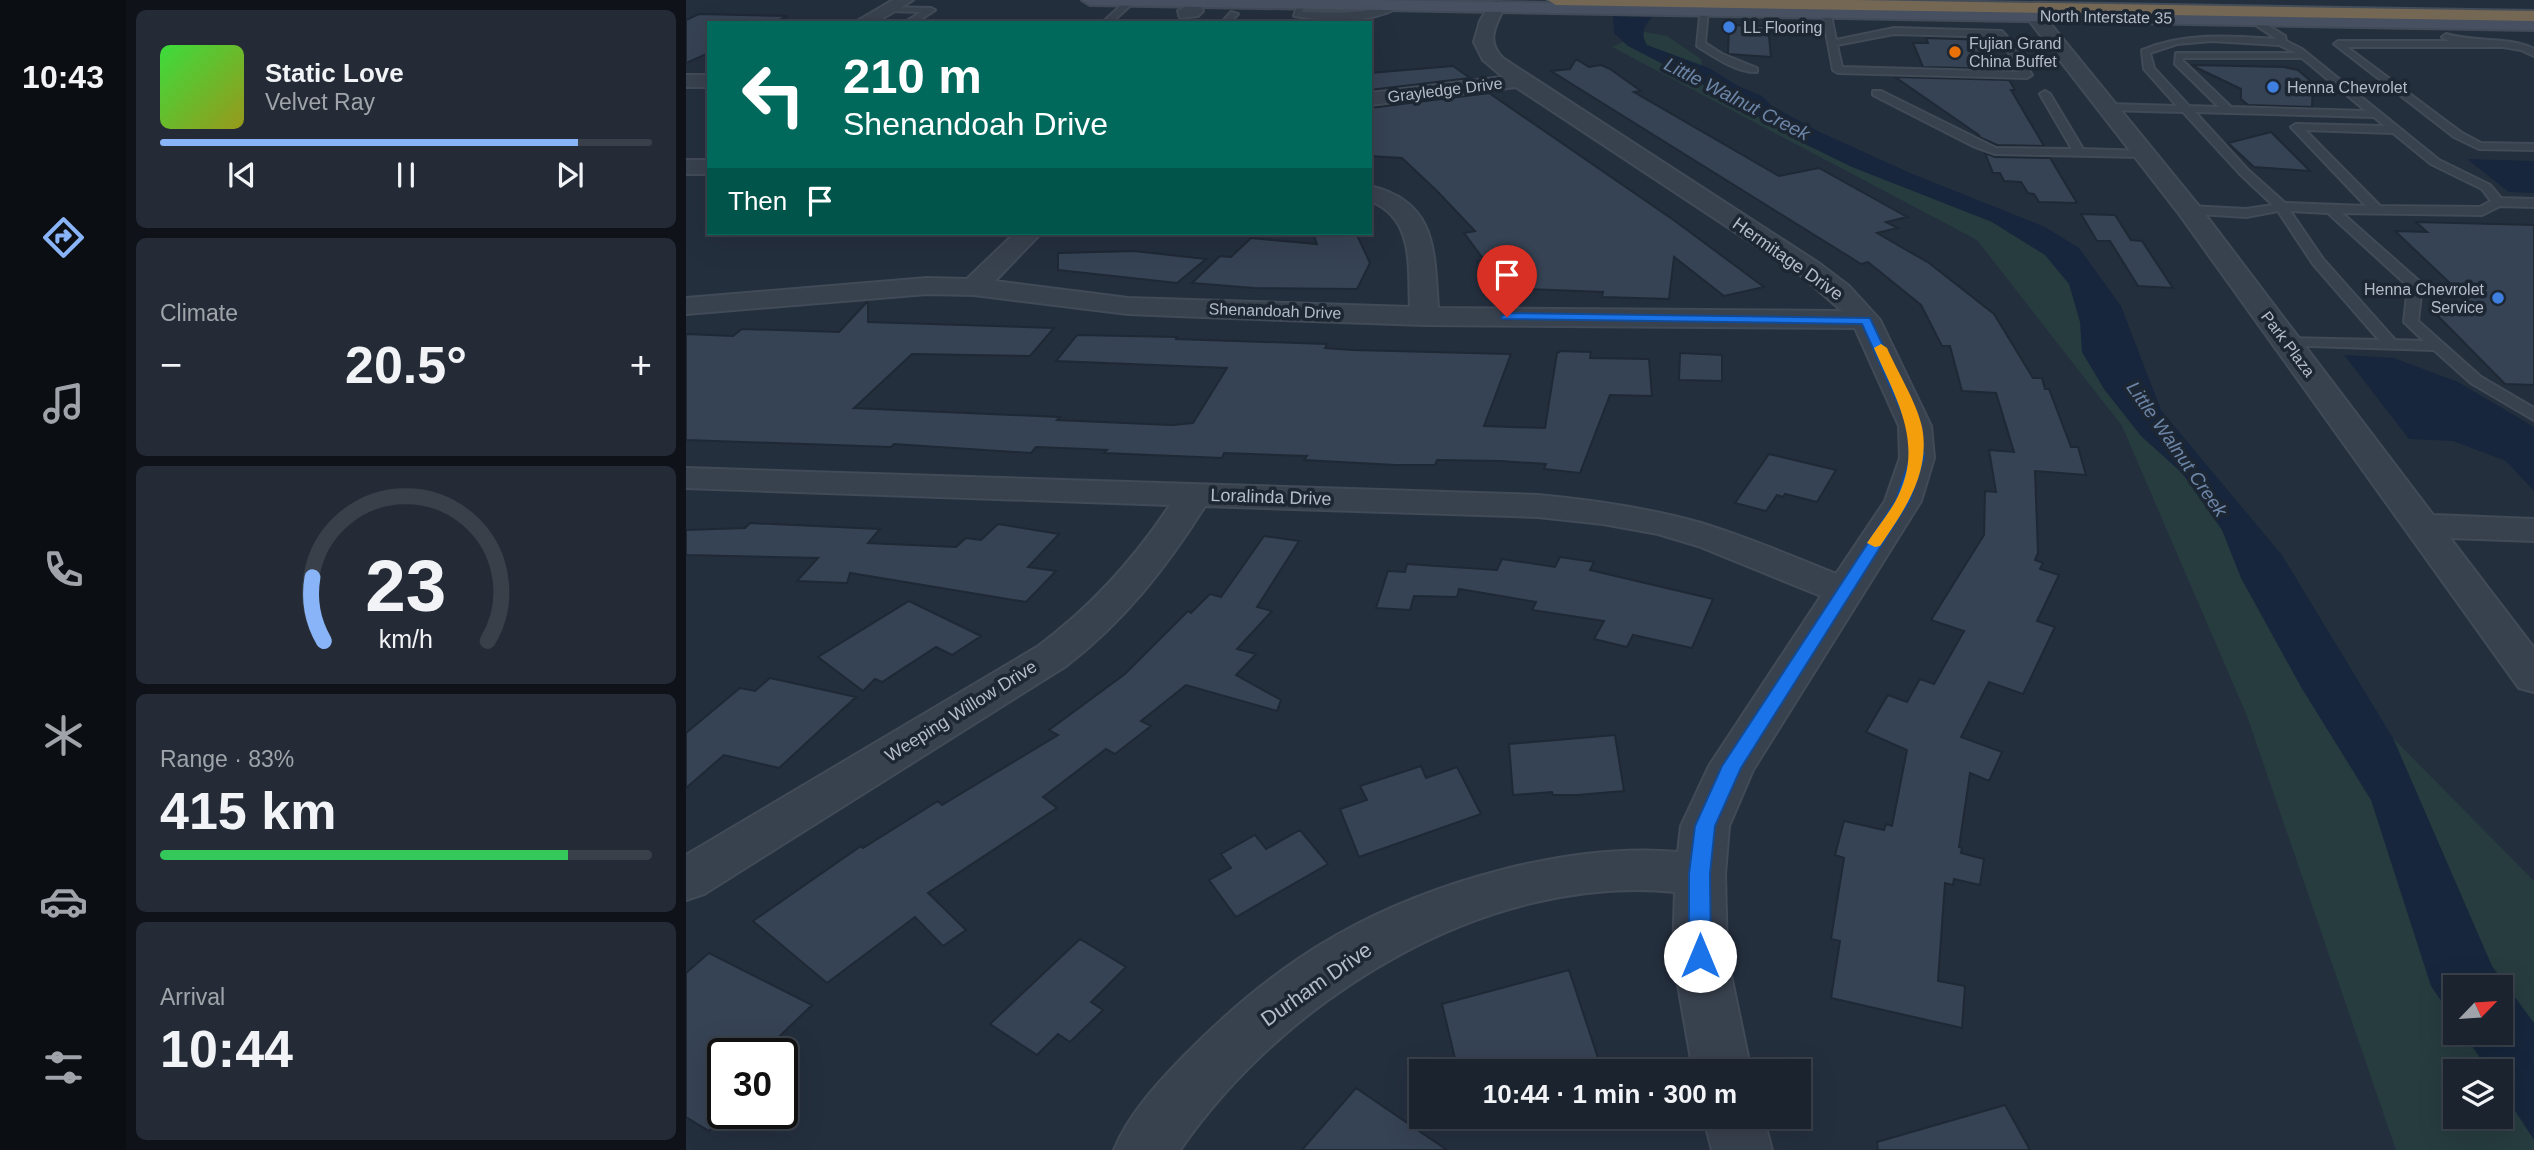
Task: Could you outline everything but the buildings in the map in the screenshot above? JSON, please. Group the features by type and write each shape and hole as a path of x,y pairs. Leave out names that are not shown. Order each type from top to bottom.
{"highway":[{"path":"1556,0 2534,16"},
{"path":"2095,0 2534,8"},
{"path":"2312,0 2359,4"},
{"path":"2301,21 2534,23"}],"main road":[{"name":"North Interstate 35","path":"1090,0 1198,4 1297,13 1399,4 2534,23"}],"street":[{"path":"866,21 905,0"},
{"name":"Hermitage Drive","path":"1497,6 1482,35 1483,48 1493,60 1520,81 1839,292 1866,320 1915,426 1917,458 1903,500 1732,766 1705,826 1700,874 1700,956 1720,1059"},
{"name":"Park Plaza","path":"2034,15 2189,210 2534,678"},
{"path":"686,81 707,81"},
{"name":"Grayledge Drive","path":"1372,99 1520,81"},
{"path":"686,167 707,167"},
{"path":"1372,193 1388,197 1405,209 1415,224 1423,316"},
{"path":"974,287 1027,235"},
{"name":"Shenandoah Drive","path":"686,306 927,286 974,287 1129,306 1423,316 1866,320"},
{"name":"Loralinda Drive","path":"686,478 1538,506 1606,512 1669,526 1740,550 1843,591"},
{"name":"Weeping Willow Drive","path":"686,880 776,822 996,692 1064,647 1119,598 1158,551 1195,495"},
{"path":"2423,526 2534,530"},
{"name":"Durham Drive","path":"1144,1150 1169,1112 1268,1013 1355,952 1437,914 1526,885 1617,869 1700,874"},
{"path":"1736,1129 1742,1150"}],"lane":[{"path":"1108,21 1131,1"},
{"path":"1180,20 1181,13 1198,4"},
{"path":"887,9 931,10 912,21"},
{"path":"1704,9 1700,44 1719,56 1754,70"},
{"path":"1826,12 1838,69 2027,75 2002,34 1894,31 1833,43"},
{"path":"1227,21 1234,14"},
{"path":"2254,20 2282,38 2281,42"},
{"path":"2420,23 2457,44"},
{"path":"2145,52 2172,41 2281,42 2304,56 2435,162 2486,187 2498,202"},
{"path":"2534,53 2529,46 2338,44 2458,135 2479,146 2534,147"},
{"path":"2009,46 2060,47"},
{"path":"2145,52 2179,55 2304,56"},
{"path":"2145,52 2149,69 2244,172 2282,207 2291,225 2310,250 2391,345"},
{"path":"2179,55 2178,62 2228,110"},
{"path":"1877,93 1976,144 1996,150 2145,154"},
{"path":"2045,94 2080,153"},
{"path":"2107,107 2374,114"},
{"path":"2376,209 2296,127 2396,130"},
{"path":"2189,210 2246,213 2282,207 2482,211 2498,202 2534,203"},
{"path":"2331,208 2415,285 2411,322 2476,380 2534,415"},
{"path":"2287,342 2437,346"}],"green space":[{"path":"1645,32 1667,36 1701,59 1702,67 1786,117 1893,170 2068,242 2118,318 2161,410 2282,555 2393,738 2534,881 2534,1150 2396,1150 2247,716 2122,426 1977,240 1612,47"}],"water":[{"name":"Little Walnut Creek","path":"1613,16 1652,17 1644,30 1647,45 1709,68 1738,86 1762,96 1772,106 1820,132 1910,173 2045,227 2079,248 2121,306 2161,410 2282,555 2393,738 2492,966 2499,975 2443,975 2443,1004 2431,986 2371,800 2301,687 2241,578 2222,530 2182,473 2141,436 2104,389 2082,352 2080,322 2069,284 2045,255 1992,222 1852,167 1807,145 1719,93 1628,46 1614,33"},
{"path":"2467,159 2534,161 2534,193 2509,192"},
{"path":"2344,355 2394,358 2458,382 2534,427 2534,491 2506,461 2453,441 2409,439"},
{"path":"2513,994 2534,1023 2534,1140 2513,1108 2513,1059 2481,1059 2471,1045 2513,1045"}],"slow traffic":[{"path":"1875,543 1903,500 1917,458 1915,426 1881,348"}],"place":[{"name":"LL Flooring","path":"1729,27"},
{"name":"Fujian Grand China Buffet","path":"1955,52"},
{"name":"Henna Chevrolet","path":"2273,87"},
{"name":"Henna Chevrolet Service","path":"2498,298"}],"route":[{"path":"1507,317 1866,320 1915,426 1917,458 1903,500 1732,766 1705,826 1700,874 1700,956"}]}
